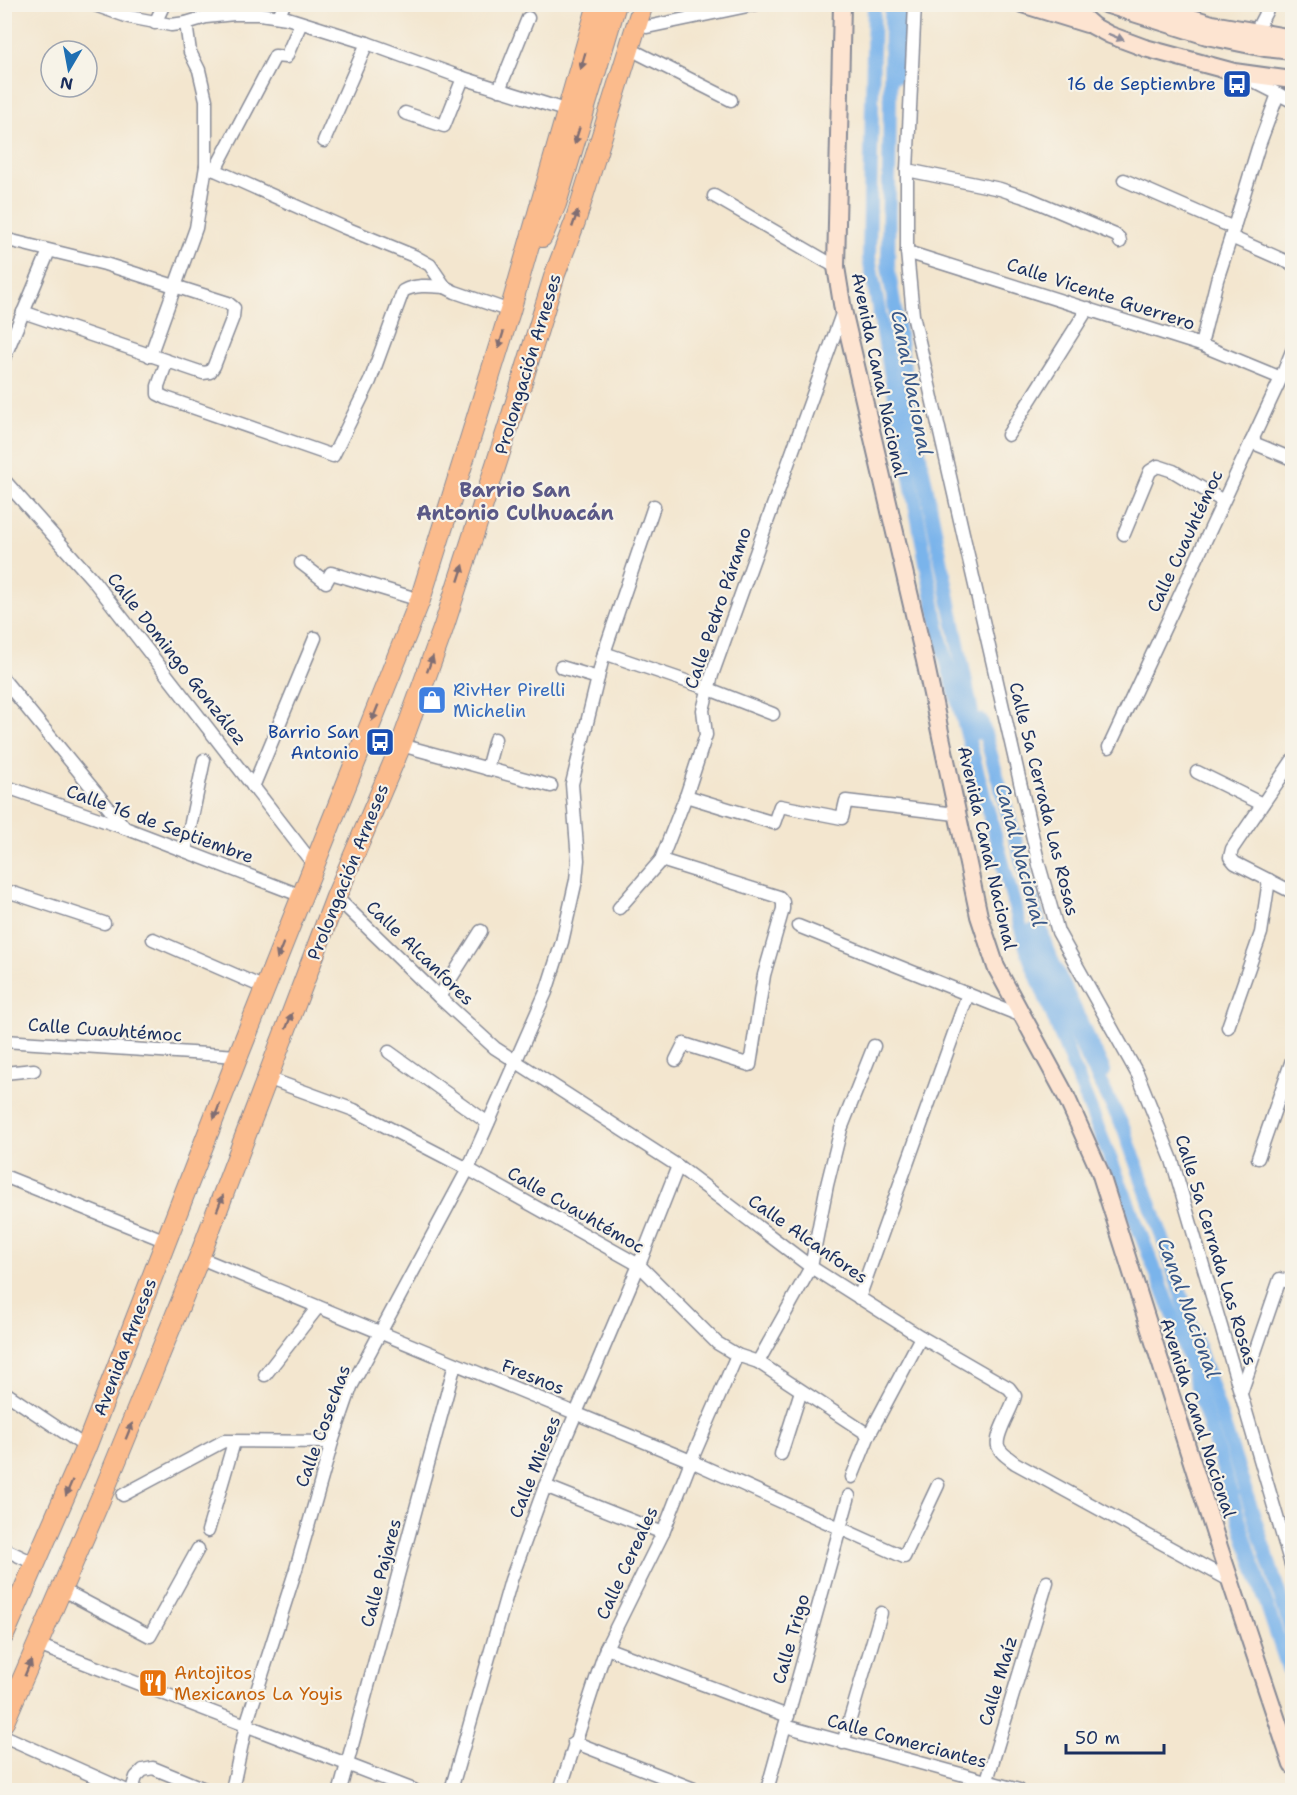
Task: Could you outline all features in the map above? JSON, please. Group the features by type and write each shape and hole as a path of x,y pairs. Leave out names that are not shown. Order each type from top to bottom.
{"main road":[{"name":"Prolongación Arneses","path":"205,1260 267,1078 336,897 401,745 443,629 643,4"},
{"name":"Prolongación Arneses","path":"238,1056 420,600 518,284 568,111 608,9"},
{"path":"518,284 556,204 608,9"},
{"name":"Avenida Arneses","path":"7,1625 86,1447 238,1056"},
{"name":"Avenida Arneses","path":"4,1722 205,1260"}],"street":[{"path":"155,23 164,4"},
{"path":"647,27 757,4"},
{"name":"Avenida Canal Nacional","path":"842,4 836,267 843,310 925,661 979,916 996,968 1065,1094 1100,1172 1231,1581 1293,1765"},
{"name":"Calle 5a Cerrada Las Rosas","path":"915,4 907,170 907,252 913,315 1039,865 1059,932 1138,1075 1175,1172 1293,1568"},
{"path":"1022,4 1093,26 1144,48 1234,72 1293,81"},
{"path":"1068,4 1093,26"},
{"path":"1105,4 1207,36 1265,48 1293,51"},
{"path":"1146,4 1212,24 1293,38"},
{"path":"1256,33 1270,4"},
{"path":"94,5 129,17 171,25 206,17 260,14 281,10 301,22 463,78 568,111"},
{"path":"499,90 528,18"},
{"path":"150,356 196,228 211,168 275,56 286,57 301,22"},
{"path":"186,23 190,52 199,70 206,100 211,168"},
{"path":"324,141 367,44"},
{"path":"630,49 731,100"},
{"path":"1234,72 1293,101"},
{"path":"405,113 444,126 463,78"},
{"path":"1201,345 1216,280 1233,233 1258,148 1278,94"},
{"path":"211,168 414,256 430,265 445,286 455,292 510,310"},
{"path":"907,170 1010,192 1115,235 1120,242"},
{"path":"1124,180 1293,264"},
{"path":"714,196 836,267"},
{"path":"4,239 105,264 228,303 234,308 233,317 210,372 203,373 23,312"},
{"path":"4,358 48,251"},
{"name":"Calle Vicente Guerrero","path":"907,252 1201,345 1281,378"},
{"path":"167,361 158,386 158,394 333,456 370,381 403,291 423,286 445,286"},
{"path":"1008,435 1088,308"},
{"name":"Calle Pedro Páramo","path":"620,908 661,860 686,796 706,735 703,710 716,664 843,310"},
{"name":"Calle Cuauhtémoc","path":"1109,747 1293,351"},
{"path":"1251,442 1293,459"},
{"path":"1124,534 1150,471 1158,466 1173,471 1223,501"},
{"name":"Calle Domingo González","path":"4,480 93,580 314,865"},
{"name":"Calle Cosechas","path":"232,1791 246,1725 296,1569 332,1442 351,1387 468,1169 546,992 562,942 576,880 578,860 572,784 604,653 654,506"},
{"path":"301,563 326,582 331,573 420,600"},
{"path":"253,787 315,638"},
{"path":"604,653 773,714"},
{"path":"561,668 598,678"},
{"path":"4,680 125,828"},
{"path":"487,770 495,739"},
{"path":"401,745 551,786"},
{"path":"185,851 204,759"},
{"path":"1293,761 1232,849 1230,857 1235,863 1293,892"},
{"path":"1197,772 1262,804"},
{"name":"Calle 16 de Septiembre","path":"4,786 125,828 302,896"},
{"path":"686,796 774,824 780,806 842,818 846,801 957,814"},
{"path":"661,860 778,897 783,902 764,975 750,1065 684,1044 676,1059"},
{"path":"1228,1027 1261,933 1269,880"},
{"path":"4,890 104,923"},
{"name":"Calle Alcanfores","path":"336,897 439,998 495,1048 678,1166 811,1267 921,1338 1009,1388 1015,1396 1013,1405 998,1436 998,1446 1004,1455 1231,1581"},
{"path":"798,926 1022,1016"},
{"path":"439,998 481,931"},
{"path":"153,939 265,988"},
{"path":"860,1298 968,994"},
{"name":"Calle Cuauhtémoc","path":"4,1041 238,1056"},
{"path":"758,1362 811,1267 827,1185 842,1129 874,1046"},
{"path":"389,1052 488,1123"},
{"path":"1258,1158 1293,1060"},
{"path":"4,1073 34,1070"},
{"name":"Calle Cuauhtémoc","path":"267,1078 354,1110 468,1169 639,1265 717,1343 737,1355 758,1362 869,1436"},
{"name":"Calle Mieses","path":"451,1791 511,1580 545,1486 639,1265 678,1166"},
{"path":"4,1176 166,1241"},
{"name":"Fresnos","path":"205,1260 691,1461 904,1557 938,1485"},
{"path":"1241,1393 1280,1279 1293,1284"},
{"path":"265,1375 318,1306"},
{"path":"852,1477 869,1436 921,1338"},
{"name":"Calle Cereales","path":"560,1791 606,1648 663,1533 737,1355"},
{"name":"Calle Pajares","path":"340,1791 455,1364"},
{"path":"781,1454 801,1391"},
{"path":"4,1392 86,1447"},
{"path":"123,1495 224,1441 332,1442"},
{"path":"208,1531 234,1442"},
{"path":"545,1486 663,1533"},
{"name":"Calle Trigo","path":"767,1791 849,1496"},
{"path":"4,1549 36,1564"},
{"path":"62,1589 150,1636 198,1549"},
{"name":"Calle Maíz","path":"985,1786 1047,1582"},
{"path":"843,1743 881,1613"},
{"path":"38,1645 414,1791"},
{"name":"Calle Comerciantes","path":"606,1648 843,1743 985,1786 1019,1791"},
{"path":"4,1736 125,1791"},
{"path":"574,1742 694,1789"},
{"path":"132,1791 136,1777 143,1770 153,1768 207,1791"}],"waterway":[{"name":"Canal Nacional","path":"874,4 869,258 940,637 1028,954 1178,1327 1292,1680"},
{"name":"Canal Nacional","path":"891,4 888,266 911,411 976,733"},
{"name":"Canal Nacional","path":"899,76 901,4"},
{"name":"Canal Nacional","path":"981,720 1047,950 1104,1071"},
{"name":"Canal Nacional","path":"1031,931 1040,961 1124,1129 1167,1251 1292,1633"}],"place":[{"name":"16 de Septiembre","path":"1237,84"},
{"name":"RivHer Pirelli Michelin","path":"432,700"},
{"name":"Barrio San Antonio","path":"380,742"},
{"name":"Antojitos Mexicanos La Yoyis","path":"153,1683"}],"district":[{"name":"Barrio San Antonio Culhuacán","path":"515,502"}]}
